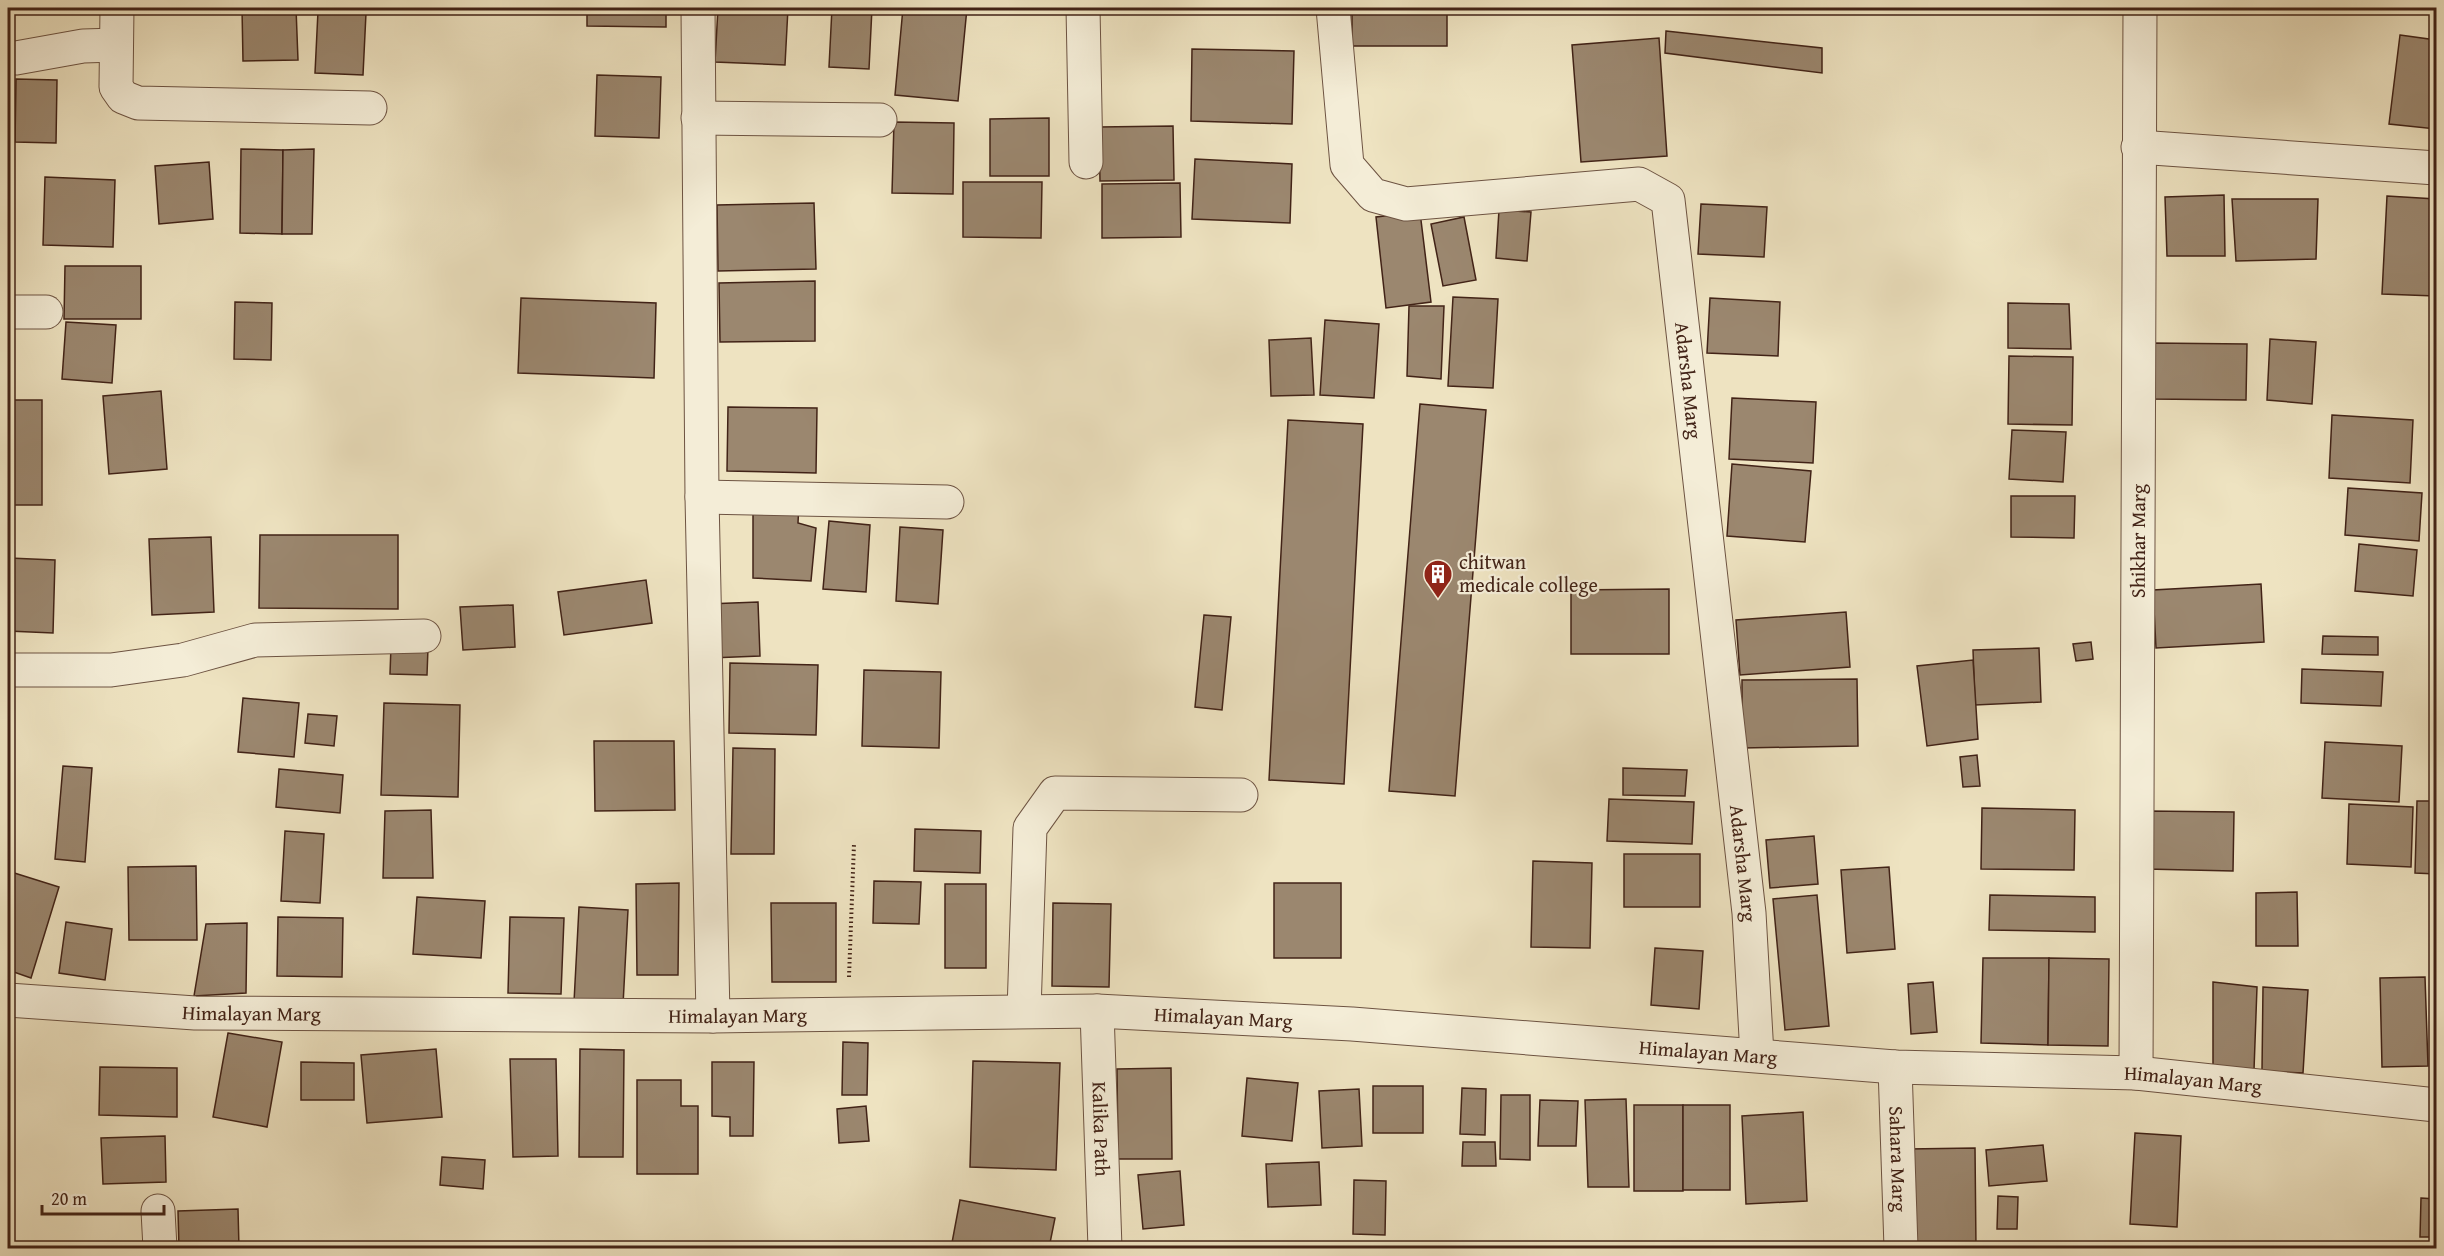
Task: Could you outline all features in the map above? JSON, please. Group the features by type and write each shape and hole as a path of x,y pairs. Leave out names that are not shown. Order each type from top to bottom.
{"street":[{"path":"117,8 116,87 123,97 138,103 370,108"},
{"path":"698,8 702,497 713,1016"},
{"path":"1083,8 1086,162"},
{"name":"Adarsha Marg","path":"1333,8 1347,165 1373,195 1406,204 1639,184 1668,200 1749,913 1756,1055"},
{"name":"Shikhar Marg","path":"2136,1073 2140,8"},
{"path":"16,58 83,46 116,45"},
{"path":"698,118 880,120"},
{"path":"2138,147 2436,168"},
{"path":"8,312 46,312"},
{"path":"702,497 947,502"},
{"path":"8,670 111,670 183,660 255,640 424,636"},
{"path":"1024,1011 1030,828 1055,793 1241,795"},
{"name":"Himalayan Marg","path":"8,1000 195,1013 713,1016 1097,1011 1352,1024 1895,1067 2136,1073 2436,1105"},
{"name":"Kalika Path","path":"1097,1011 1105,1248"},
{"name":"Sahara Marg","path":"1895,1067 1901,1248"},
{"path":"158,1211 160,1248"}],"path":[{"path":"848,1014 854,844"}],"building":[{"path":"242,8 296,8 298,60 243,61"},
{"path":"587,8 666,8 666,27 587,26"},
{"path":"718,8 788,8 785,65 715,62"},
{"path":"832,8 872,8 869,69 829,67"},
{"path":"903,8 967,8 958,101 895,95"},
{"path":"1094,8 1181,8 1180,14 1094,12"},
{"path":"1352,8 1447,8 1447,46 1352,46"},
{"path":"318,11 366,13 363,75 315,73"},
{"path":"1666,31 1822,48 1822,73 1665,53"},
{"path":"2400,35 2436,40 2436,129 2389,124"},
{"path":"1659,38 1667,156 1581,162 1572,45"},
{"path":"1192,49 1294,51 1292,124 1191,121"},
{"path":"597,75 661,77 659,138 595,136"},
{"path":"16,79 57,80 56,143 15,142"},
{"path":"1049,118 1049,176 990,176 990,119"},
{"path":"894,122 954,123 953,194 892,193"},
{"path":"1173,126 1174,180 1100,181 1099,127"},
{"path":"241,149 283,150 282,234 240,233"},
{"path":"314,149 312,234 282,234 283,150"},
{"path":"1195,159 1292,164 1290,223 1192,219"},
{"path":"209,162 213,219 159,224 155,166"},
{"path":"45,177 115,180 113,247 43,245"},
{"path":"963,182 1042,182 1041,238 963,237"},
{"path":"1180,183 1181,237 1102,238 1102,184"},
{"path":"2224,195 2225,256 2167,256 2165,197"},
{"path":"2387,196 2436,199 2435,296 2382,294"},
{"path":"2232,199 2318,199 2316,259 2236,261"},
{"path":"814,203 816,269 718,271 717,205"},
{"path":"1701,204 1767,207 1764,257 1698,254"},
{"path":"1499,210 1531,212 1527,261 1496,258"},
{"path":"1420,212 1431,302 1386,308 1376,217"},
{"path":"1464,217 1476,280 1443,286 1431,224"},
{"path":"65,266 141,266 141,319 64,319"},
{"path":"815,281 815,341 720,342 719,283"},
{"path":"1453,297 1498,299 1493,388 1448,386"},
{"path":"521,298 656,303 654,378 518,373"},
{"path":"1710,298 1780,302 1778,356 1707,353"},
{"path":"235,302 272,303 271,360 234,359"},
{"path":"2008,303 2069,304 2071,349 2008,348"},
{"path":"1409,306 1444,306 1441,379 1407,376"},
{"path":"1325,320 1379,324 1374,398 1320,395"},
{"path":"66,322 116,325 112,383 62,379"},
{"path":"1311,338 1314,395 1271,396 1269,340"},
{"path":"2270,339 2316,342 2312,404 2267,400"},
{"path":"2152,343 2247,344 2246,400 2151,399"},
{"path":"2009,356 2073,357 2072,425 2008,424"},
{"path":"161,391 167,469 109,474 103,396"},
{"path":"1732,398 1816,402 1813,463 1729,459"},
{"path":"8,400 42,400 42,505 8,505"},
{"name":"chitwan medicale college","path":"1420,404 1486,410 1455,796 1389,791"},
{"path":"728,407 817,408 816,473 727,471"},
{"path":"2332,415 2413,420 2410,483 2329,478"},
{"path":"1288,420 1363,424 1344,784 1269,780"},
{"path":"2012,430 2066,432 2063,482 2009,479"},
{"path":"1732,464 1811,471 1805,542 1727,536"},
{"path":"2348,488 2422,493 2419,541 2345,535"},
{"path":"2011,496 2075,496 2074,538 2011,537"},
{"path":"799,503 798,523 816,528 811,581 753,578 753,506"},
{"path":"829,521 870,525 866,592 823,589"},
{"path":"900,527 943,530 938,604 896,601"},
{"path":"260,535 398,535 398,609 259,608"},
{"path":"211,537 214,612 152,615 149,539"},
{"path":"2359,544 2417,550 2413,596 2355,591"},
{"path":"9,558 55,560 53,633 8,631"},
{"path":"646,580 652,623 564,635 558,592"},
{"path":"2261,584 2264,642 2156,648 2153,590"},
{"path":"1669,589 1669,654 1571,654 1571,590"},
{"path":"758,602 760,656 710,658 707,604"},
{"path":"513,605 515,647 463,650 460,607"},
{"path":"1846,612 1850,667 1740,675 1736,620"},
{"path":"1204,615 1231,617 1222,710 1195,707"},
{"path":"2323,636 2378,637 2378,655 2322,654"},
{"path":"2091,642 2093,659 2076,661 2073,644"},
{"path":"391,646 428,648 427,675 390,674"},
{"path":"2039,648 2041,702 1975,705 1973,650"},
{"path":"1973,660 1978,739 1927,746 1917,666"},
{"path":"730,663 818,665 816,735 729,733"},
{"path":"2302,669 2383,672 2381,706 2301,703"},
{"path":"864,670 941,672 939,748 862,746"},
{"path":"1857,679 1858,746 1742,748 1742,680"},
{"path":"243,698 299,703 294,757 238,752"},
{"path":"384,703 460,705 458,797 381,795"},
{"path":"308,714 337,716 334,746 305,743"},
{"path":"594,741 674,741 675,810 595,811"},
{"path":"2325,742 2402,746 2399,802 2322,798"},
{"path":"733,748 775,749 774,854 731,854"},
{"path":"1977,755 1980,786 1963,787 1960,757"},
{"path":"63,766 92,768 85,862 55,859"},
{"path":"1623,768 1687,770 1685,796 1623,795"},
{"path":"279,769 343,775 340,813 276,807"},
{"path":"1609,799 1694,802 1692,844 1607,841"},
{"path":"2417,801 2436,801 2436,874 2415,873"},
{"path":"2349,804 2413,807 2411,867 2347,864"},
{"path":"1982,808 2075,810 2074,870 1981,869"},
{"path":"431,810 433,878 383,878 385,811"},
{"path":"2147,811 2234,812 2233,871 2146,869"},
{"path":"915,829 981,831 980,873 914,871"},
{"path":"285,831 324,834 320,903 281,901"},
{"path":"1814,836 1818,884 1770,888 1766,840"},
{"path":"1624,854 1700,854 1700,907 1624,907"},
{"path":"1533,861 1592,863 1590,948 1531,947"},
{"path":"196,866 197,940 129,940 128,867"},
{"path":"1889,867 1895,949 1847,953 1841,870"},
{"path":"8,871 59,887 31,978 8,970"},
{"path":"874,881 921,882 919,924 873,923"},
{"path":"679,883 678,975 637,975 636,884"},
{"path":"1274,883 1341,883 1341,958 1274,958"},
{"path":"945,884 986,884 986,968 945,968"},
{"path":"2297,892 2298,946 2256,946 2256,893"},
{"path":"1817,895 1829,1026 1785,1030 1773,899"},
{"path":"1990,895 2095,897 2095,932 1989,930"},
{"path":"417,897 485,901 481,958 413,954"},
{"path":"771,903 836,903 836,982 772,982"},
{"path":"1053,903 1111,904 1109,987 1052,986"},
{"path":"579,907 628,910 623,1005 574,1002"},
{"path":"278,917 343,918 342,977 277,976"},
{"path":"510,917 564,918 561,994 508,993"},
{"path":"66,922 112,929 105,980 59,973"},
{"path":"247,923 246,993 194,996 206,924"},
{"path":"1655,948 1703,951 1699,1009 1651,1005"},
{"path":"1983,958 2049,958 2048,1045 1981,1043"},
{"path":"2049,958 2109,959 2108,1046 2048,1045"},
{"path":"2425,977 2428,1066 2382,1067 2380,978"},
{"path":"1933,982 1937,1032 1911,1034 1908,984"},
{"path":"2213,982 2257,987 2254,1070 2213,1072"},
{"path":"2263,987 2308,990 2303,1073 2262,1071"},
{"path":"228,1033 282,1042 267,1127 213,1117"},
{"path":"843,1042 868,1043 867,1095 842,1095"},
{"path":"436,1049 442,1117 367,1123 361,1055"},
{"path":"580,1049 624,1050 623,1157 579,1157"},
{"path":"510,1059 556,1059 558,1156 513,1157"},
{"path":"973,1061 1060,1063 1056,1170 970,1167"},
{"path":"301,1062 354,1063 354,1100 301,1100"},
{"path":"712,1062 754,1062 753,1136 730,1136 730,1117 712,1116"},
{"path":"100,1067 177,1068 177,1117 99,1115"},
{"path":"1171,1068 1172,1159 1118,1159 1117,1069"},
{"path":"1247,1078 1298,1083 1292,1141 1242,1136"},
{"path":"637,1080 681,1080 681,1106 698,1106 698,1174 637,1174"},
{"path":"1373,1086 1423,1086 1423,1133 1373,1133"},
{"path":"1462,1088 1486,1089 1485,1135 1460,1134"},
{"path":"1359,1089 1362,1146 1322,1148 1319,1091"},
{"path":"1501,1095 1530,1095 1530,1160 1500,1159"},
{"path":"1626,1099 1629,1187 1588,1187 1585,1100"},
{"path":"1540,1100 1578,1101 1576,1146 1538,1146"},
{"path":"1634,1105 1683,1105 1683,1191 1634,1191"},
{"path":"1683,1105 1730,1105 1730,1190 1683,1190"},
{"path":"866,1106 869,1141 839,1143 837,1109"},
{"path":"1803,1112 1807,1201 1746,1204 1742,1116"},
{"path":"2135,1133 2181,1136 2177,1227 2130,1224"},
{"path":"165,1136 166,1182 103,1184 101,1138"},
{"path":"1463,1142 1495,1142 1496,1166 1462,1166"},
{"path":"2043,1145 2047,1181 1989,1186 1986,1150"},
{"path":"1975,1148 1976,1248 1910,1248 1908,1149"},
{"path":"442,1157 485,1160 483,1189 440,1185"},
{"path":"1319,1162 1321,1205 1268,1207 1266,1164"},
{"path":"1180,1171 1184,1225 1143,1229 1138,1175"},
{"path":"1354,1180 1386,1181 1385,1235 1353,1234"},
{"path":"1998,1196 2018,1197 2017,1229 1997,1229"},
{"path":"2421,1198 2436,1199 2436,1237 2420,1237"},
{"path":"960,1200 1055,1218 1049,1248 951,1248"},
{"path":"238,1209 239,1248 179,1248 178,1211"},
{"path":"1848,1244 1849,1248 1824,1248"}],"place":[{"name":"chitwan medicale college","path":"1438,600"}]}
